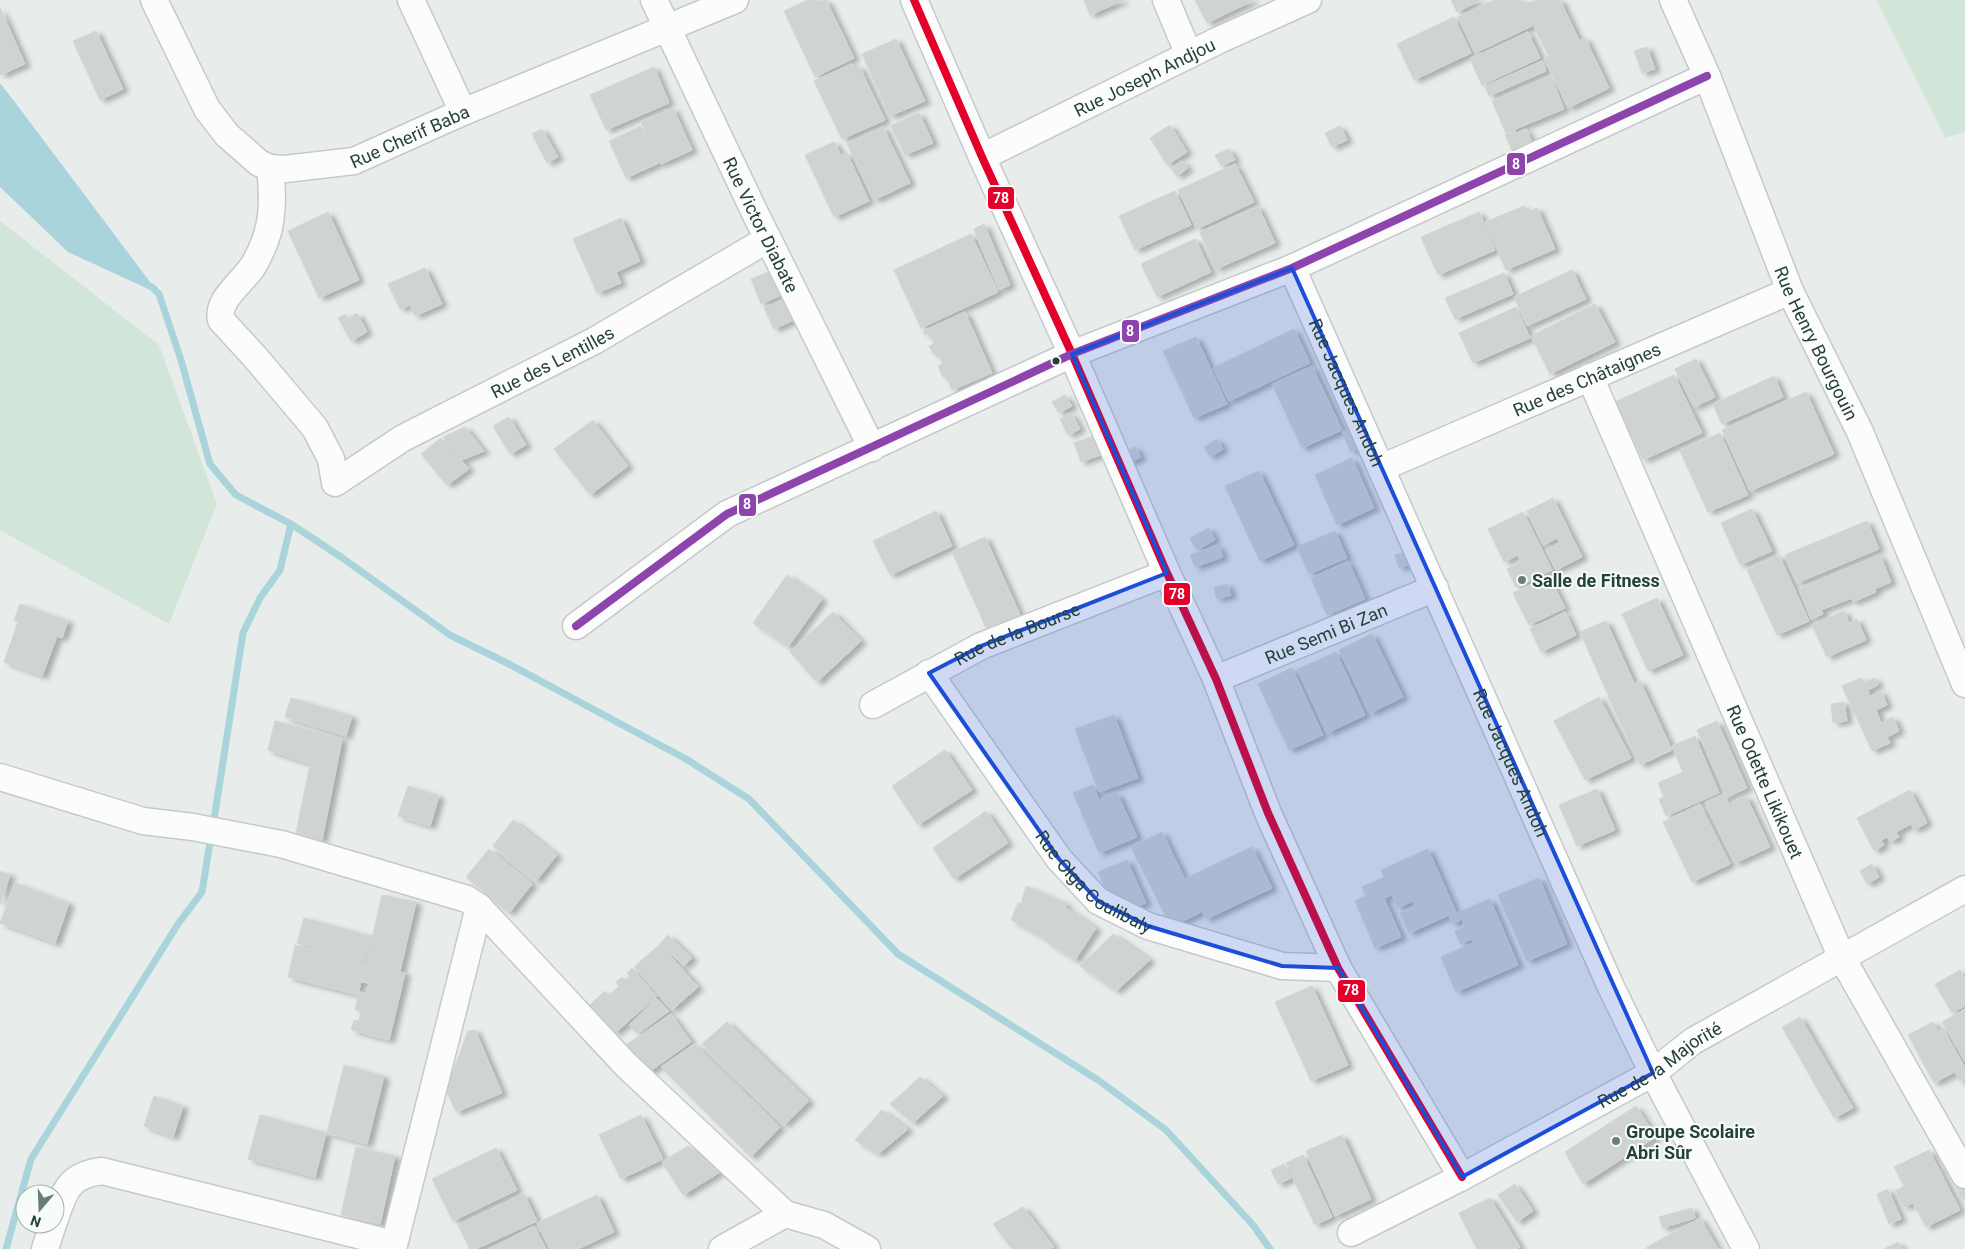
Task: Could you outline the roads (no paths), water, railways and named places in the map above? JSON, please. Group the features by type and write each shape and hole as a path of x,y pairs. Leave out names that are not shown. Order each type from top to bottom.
{"street":[{"path":"154,0 207,109 228,135 259,163 270,168"},
{"path":"411,0 463,112"},
{"name":"Rue Victor Diabate","path":"654,0 768,238 872,448"},
{"name":"Rue Cherif Baba","path":"270,168 285,170 354,161 463,112 735,0"},
{"path":"914,0 982,157 1072,354 1167,573 1216,678 1268,813 1338,968 1462,1177"},
{"path":"1166,0 1189,55"},
{"name":"Rue Joseph Andjou","path":"982,157 1189,55 1308,0"},
{"name":"Rue Henry Bourgouin","path":"1673,0 1707,76 1790,290 1860,432 1965,684"},
{"path":"576,626 727,514 1072,354 1292,268 1707,76"},
{"name":"Rue des Lentilles","path":"270,168 272,212 266,240 254,266 222,304 219,313 221,320 315,428 331,459 335,483 403,438 594,341 768,238"},
{"name":"Rue Jacques Andoh","path":"1292,268 1612,986 1653,1073 1746,1249"},
{"name":"Rue des Châtaignes","path":"1381,468 1790,290"},
{"name":"Rue Odette Likikouet","path":"1590,378 1842,958 1965,1175"},
{"name":"Rue de la Bourse","path":"873,704 981,646 1167,573"},
{"name":"Rue Semi Bi Zan","path":"1216,678 1435,588"},
{"name":"Rue Olga Coulibaly","path":"929,673 1059,859 1098,901 1148,926 1282,966 1338,968"},
{"path":"0,777 144,821 193,827 281,844 467,899 479,907 626,1065 785,1214 824,1225 867,1249"},
{"name":"Rue de la Majorité","path":"1351,1233 1462,1177 1653,1073 1693,1041 1965,889"},
{"path":"65,1192 72,1183 87,1173 102,1171 393,1247 479,907"},
{"path":"722,1249 785,1214"},
{"path":"46,1249 51,1234"}],"water":[{"path":"0,83 159,294 68,252 0,187"}],"waterway":[{"path":"152,287 159,294 181,360 210,464 236,495 291,524 341,557 450,635 509,664 686,759 749,799 898,954 1098,1080 1166,1130 1253,1225 1270,1249"},
{"path":"213,826 243,633 260,598 280,570 291,524"},
{"path":"6,1249 31,1159 178,924 202,892 211,836"}],"place":[{"name":"Salle de Fitness","path":"1522,580"},
{"name":"Groupe Scolaire Abri Sûr","path":"1616,1141"}]}
